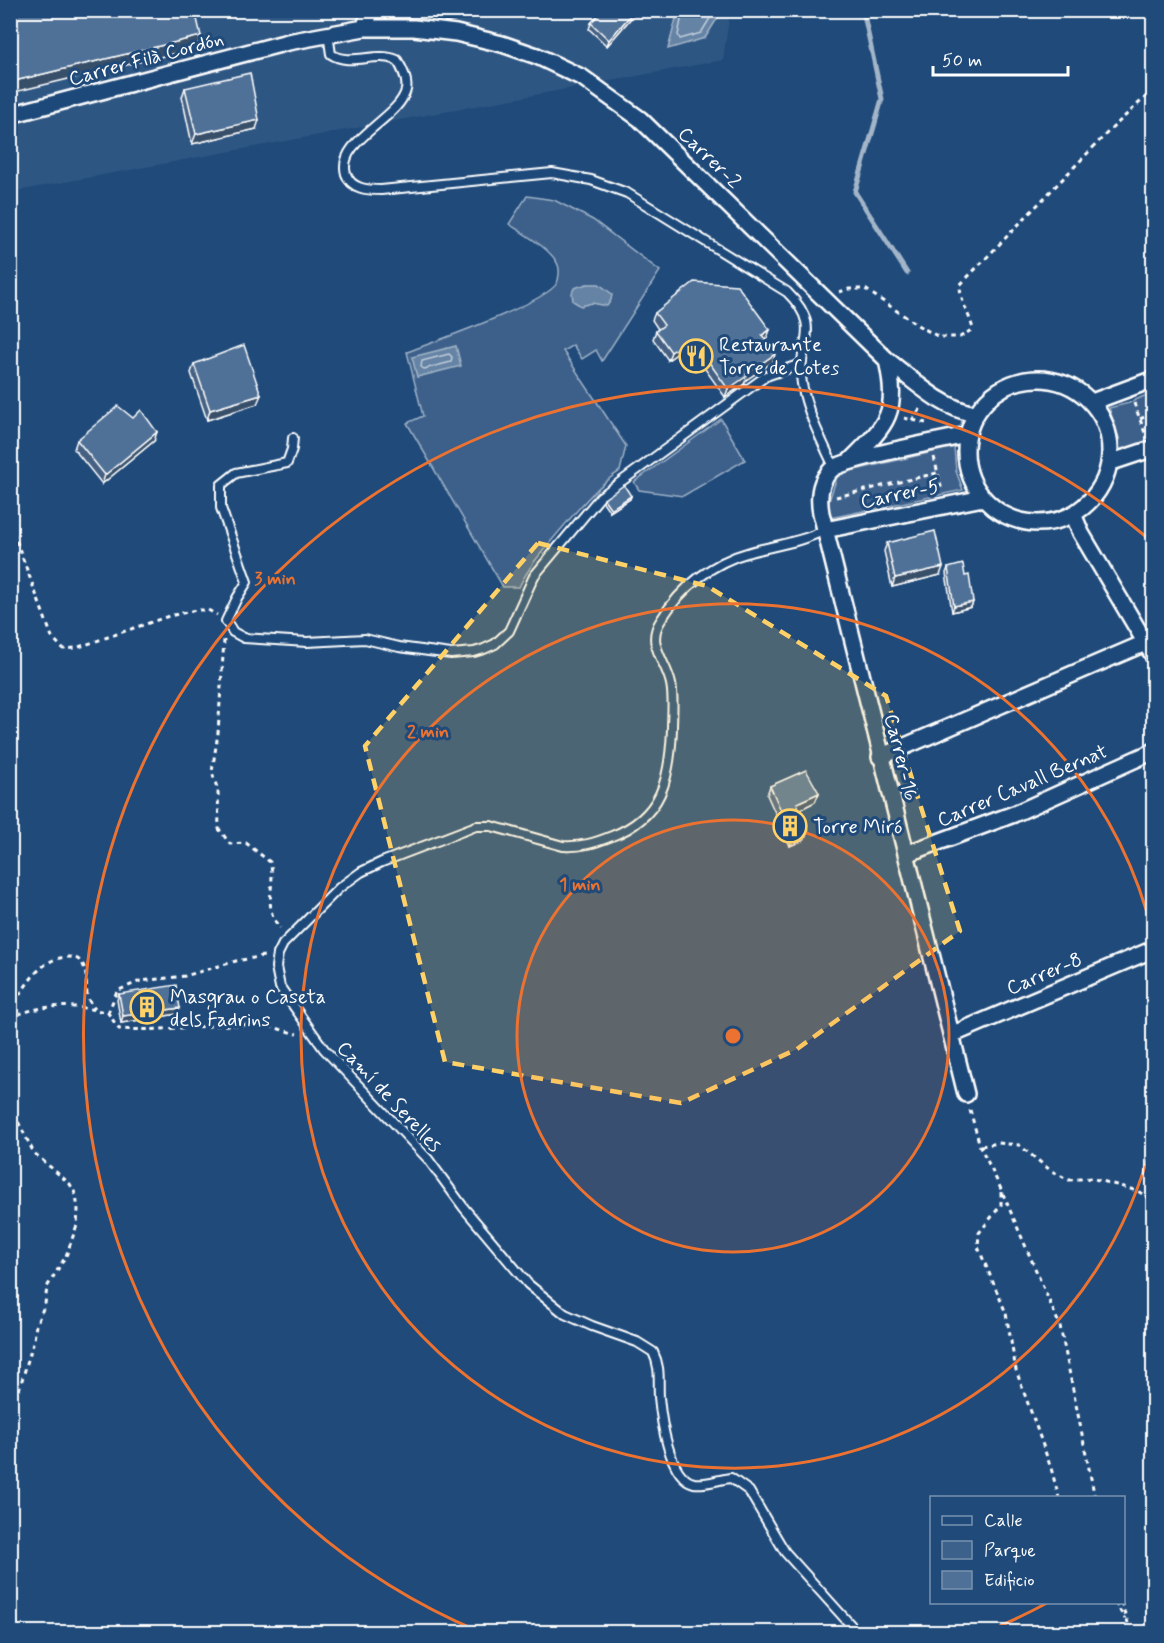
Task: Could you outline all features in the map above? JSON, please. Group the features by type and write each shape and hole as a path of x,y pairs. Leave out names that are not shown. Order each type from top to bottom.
{"street":[{"path":"364,28 371,10"},
{"name":"Carrer Filà Cordón","path":"10,115 288,42 364,28"},
{"name":"Carrer-2","path":"364,28 414,28 456,33 537,56 583,78 640,119 662,139 887,360 931,394 966,412 976,414"},
{"path":"850,462 883,427 892,406 892,382 887,360"},
{"path":"1031,379 1054,380 1075,388 1092,402 1103,419 1111,445 1104,481 1091,500 1073,514 1050,522 1025,522 1002,513 983,498 972,479 966,458 967,435 976,414 990,396 1009,384 1031,379"},
{"path":"1092,402 1154,380"},
{"name":"Carrer-5","path":"834,467 967,435"},
{"path":"1109,463 1153,448"},
{"path":"819,501 822,485 834,467"},
{"name":"Carrer-5","path":"825,530 983,498"},
{"name":"Carrer-16","path":"819,501 880,757 966,1094"},
{"path":"1073,514 1081,533 1154,657"},
{"path":"880,757 1145,643"},
{"name":"Carrer Cavall Bernat","path":"906,854 1014,814 1154,751"},
{"name":"Carrer-8","path":"951,1035 1154,949"}],"lane":[{"path":"328,34 331,54 339,60 379,56 397,60 402,69 406,88 402,100 363,136 345,161 347,178 363,190 552,173 591,180 627,193 787,292 800,309 807,326 807,343 801,364 802,382 806,400 834,467"},
{"path":"293,438 287,463 236,473 221,485 221,508 246,582 226,621 233,632 244,638 307,642 365,639 399,647 451,654 484,649 495,644 509,631 534,576 600,497 766,376 801,364"},
{"path":"278,954 289,938 339,888 361,872 467,828 491,826 563,846 574,846 594,844 623,832 643,819 662,792 671,742 670,682 654,643 656,628 660,621 676,599 692,583 723,563 751,552 788,544 825,530"},
{"name":"Camí de Serelles","path":"278,954 276,966 280,987 316,1039 428,1159 464,1208 528,1284 565,1314 637,1342 653,1352 660,1372 659,1397 666,1440 680,1474 693,1483 704,1484 731,1478 741,1484 753,1498 785,1552 857,1632"}],"path":[{"path":"824,298 849,289 864,289 939,337 960,337 973,329 969,312 960,298 960,285 1108,132 1154,89"},
{"path":"1128,390 1153,448"},
{"path":"1140,419 1154,413"},
{"path":"819,501 938,473"},
{"path":"10,524 52,637 63,649 76,648 170,616 195,610 208,610 226,621 218,733 212,772 218,791 219,829 230,844 246,843 270,862 271,914 289,938"},
{"path":"108,1014 117,991 140,981 185,976 236,961 278,954"},
{"path":"10,1010 35,974 48,961 60,957 74,957 81,961 85,971 88,1002 96,1010"},
{"path":"10,1018 37,1008 76,1006 108,1014 119,1029 263,1025 316,1039"},
{"path":"966,1094 980,1146 1060,1326 1095,1496"},
{"path":"10,1106 34,1154 70,1184 76,1195 78,1210 77,1225 66,1256 47,1287 45,1304 36,1325 34,1340 19,1390 10,1395"},
{"path":"980,1146 998,1143 1018,1145 1050,1170 1069,1180 1091,1178 1138,1191 1154,1202"},
{"path":"1000,1187 1001,1205 979,1233 978,1247 1006,1313 1017,1370 1059,1496"},
{"path":"1116,1604 1129,1626"},
{"path":"1122,1604 1131,1632"}],"highlighted area":[{"path":"538,543 707,586 886,696 960,931 797,1049 681,1103 445,1062 365,746"}],"shaded area":[{"path":"11,11 730,11 723,60 11,192"}],"green space":[{"path":"527,196 554,200 593,220 660,271 602,361 596,350 582,359 573,345 563,351 626,446 620,471 576,512 539,556 519,587 503,587 407,423 423,416 407,352 512,311 533,301 557,283 559,269 555,259 536,242 509,224"},
{"path":"1153,392 1153,439 1120,453 1119,438 1109,408 1129,403"},
{"path":"721,419 745,460 683,496 639,490 634,482"},
{"path":"954,447 956,471 963,490 830,518 827,507 838,474"}],"water":[{"path":"678,10 722,11 705,38 668,49"},
{"path":"587,284 599,284 612,294 607,306 592,303 581,306 573,301 574,288"},
{"path":"456,346 461,366 417,377 412,357"}],"building":[{"path":"10,10 195,10 201,36 10,82"},
{"path":"602,10 635,10 609,40 591,23"},
{"path":"250,73 259,120 196,134 185,88"},
{"path":"694,282 737,285 770,330 762,335 775,354 728,389 701,351 692,357 682,344 671,352 656,331 664,325 655,313"},
{"path":"244,345 261,395 210,410 194,364"},
{"path":"118,406 133,418 141,410 157,432 105,475 77,440"},
{"path":"624,485 631,496 611,509 604,499"},
{"path":"935,531 943,567 895,578 887,543"},
{"path":"963,564 965,576 969,575 973,602 954,606 948,568"},
{"name":"Torre Miró","path":"806,770 819,793 797,803 808,831 793,837 770,786"},
{"name":"Masgrau o Caseta dels Fadrins","path":"176,985 180,1008 123,1016 119,994"}],"waterway":[{"path":"863,10 882,99 855,192 907,273"}],"place":[{"name":"Restaurante Torre de Cotes","path":"696,356"},
{"name":"Torre Miró","path":"790,826"},
{"name":"Masgrau o Caseta dels Fadrins","path":"147,1007"}]}
